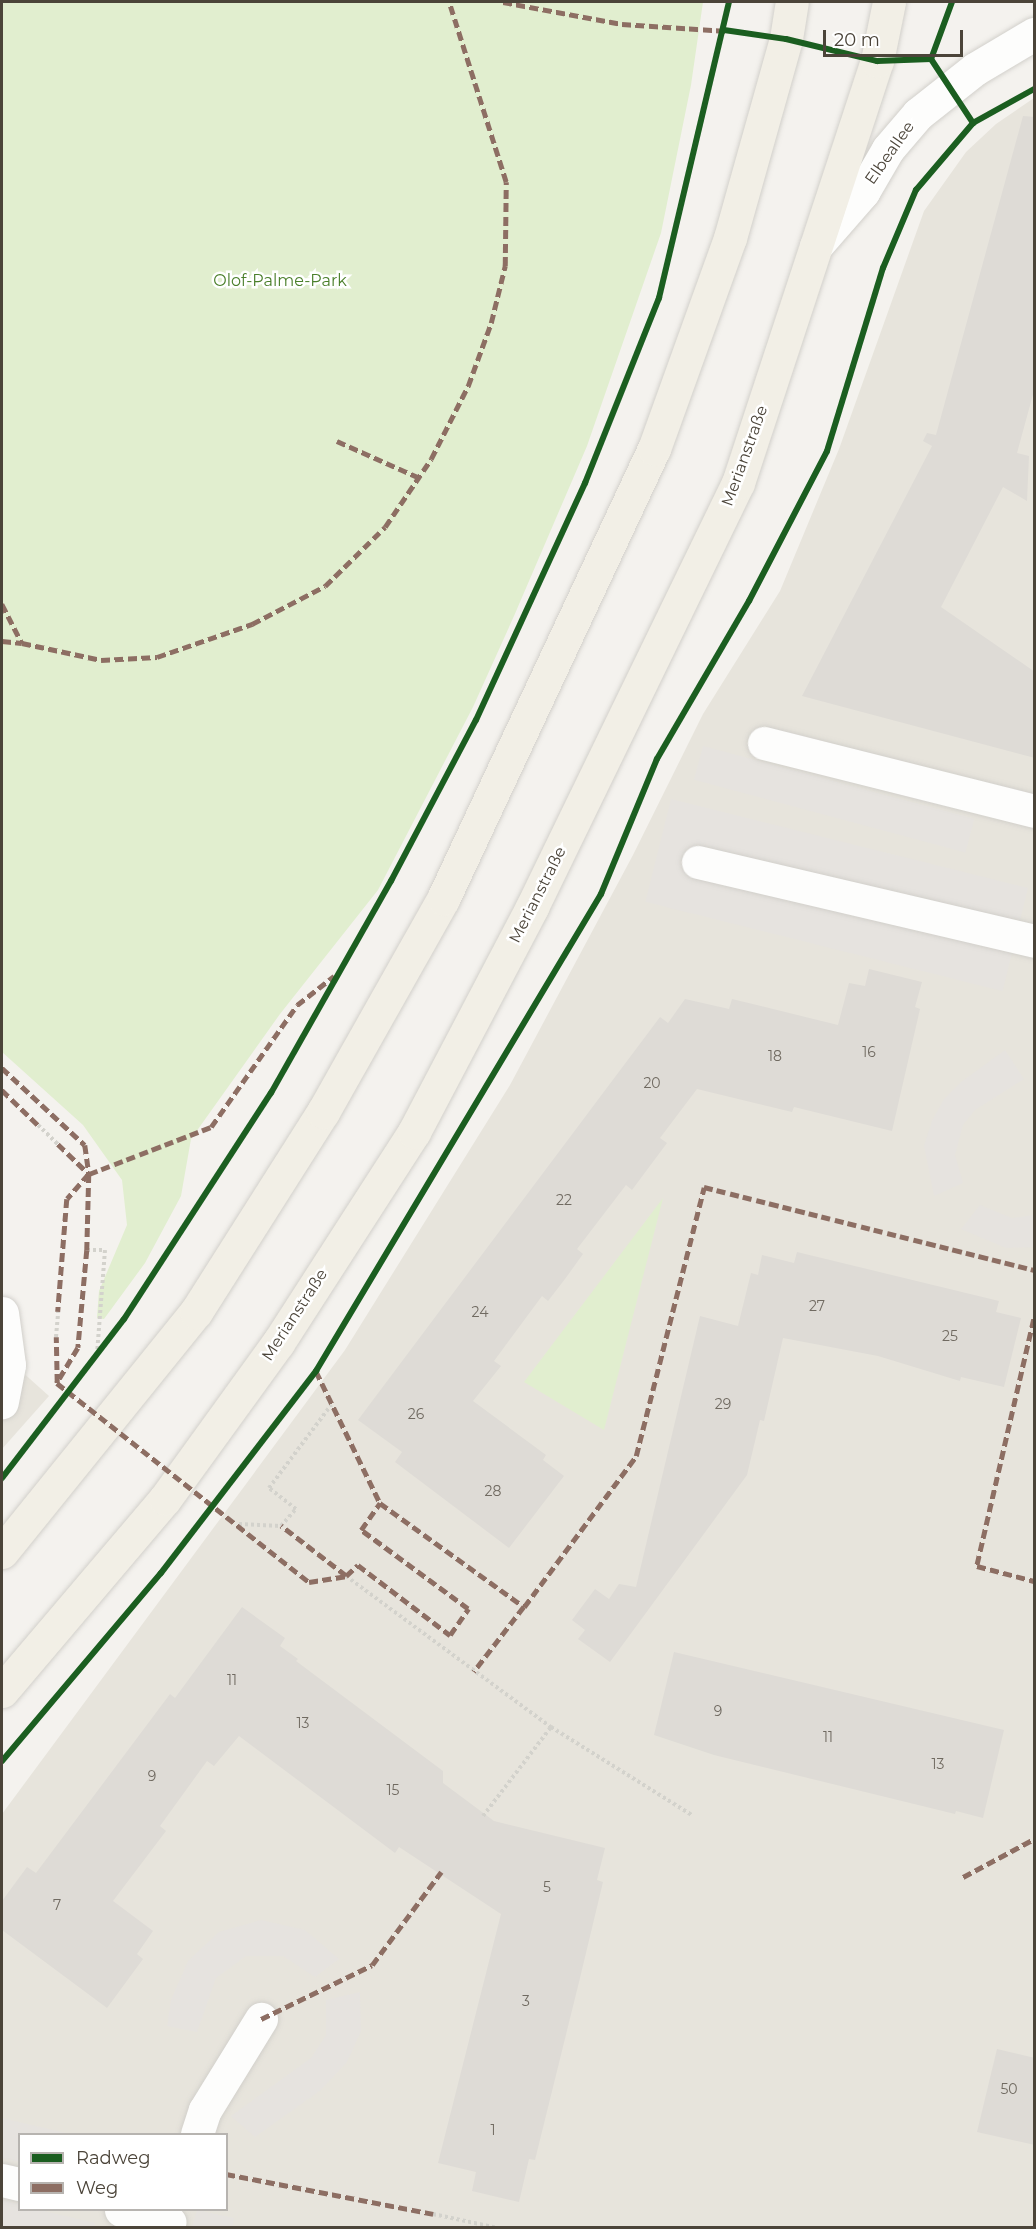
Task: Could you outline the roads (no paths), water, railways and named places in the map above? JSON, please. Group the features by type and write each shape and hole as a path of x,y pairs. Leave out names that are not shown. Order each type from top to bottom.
{"main road":[{"path":"2,1552 196,1312 323,1112 443,899 654,449 730,238 786,39 792,2"},
{"name":"Merianstraße","path":"2,1691 165,1499 278,1343 414,1132 532,907 738,483 877,61 889,2"}],"street":[{"name":"Elbeallee","path":"816,246 863,192 888,149 918,114 975,69 1035,34"},
{"path":"764,743 1035,811"},
{"path":"698,862 1035,941"},
{"path":"2,1313 9,1365 2,1402"},
{"path":"197,2133 205,2110 261,2019"},
{"path":"2,2180 18,2184"},
{"path":"127,2211 171,2220"}],"park label":[{"name":"Olof-Palme-Park","path":"280,281"}]}
